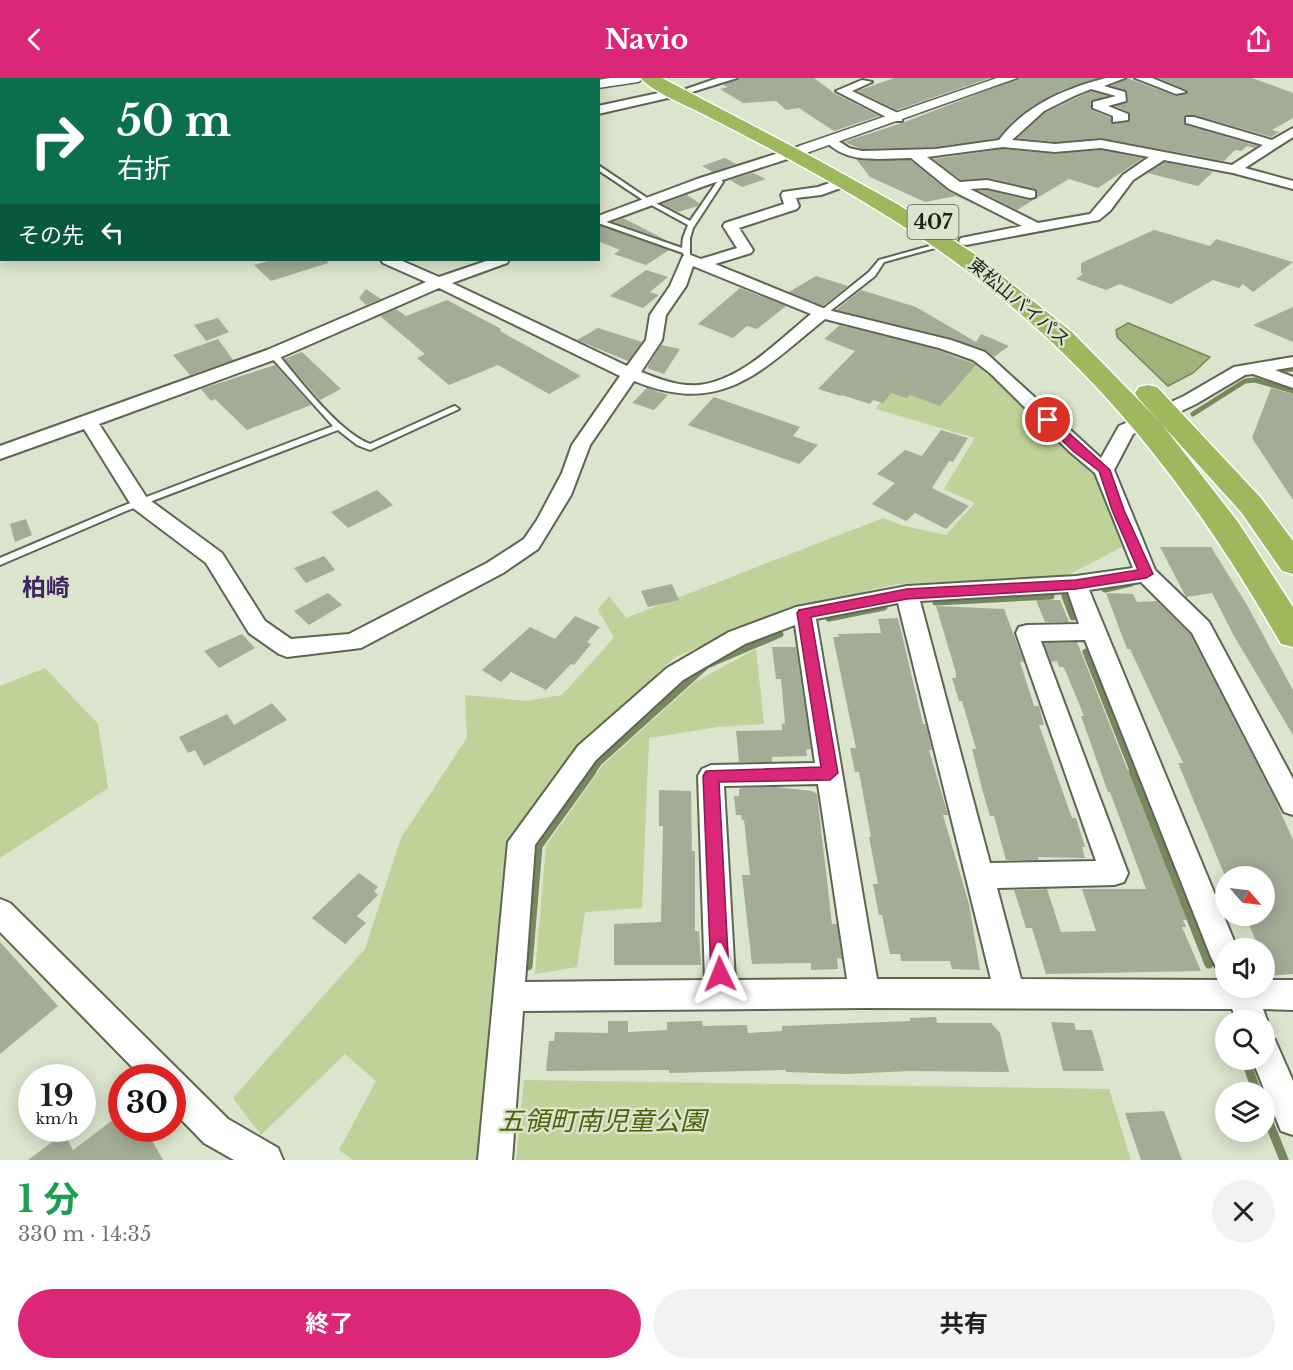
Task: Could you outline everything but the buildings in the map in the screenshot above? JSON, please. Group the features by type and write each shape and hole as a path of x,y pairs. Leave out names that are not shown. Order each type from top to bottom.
{"highway":[{"name":"東松山バイパス","path":"649,78 680,87 797,152 955,242 1060,311 1167,410 1251,505 1293,563"},
{"name":"東松山バイパス","path":"797,152 841,183 955,242 1045,320 1167,410 1224,527 1293,635"}],"street":[{"path":"600,84 638,78"},
{"path":"600,109 680,87 731,78"},
{"path":"600,221 648,201 898,118 1010,78"},
{"path":"1002,143 1013,127 1045,105 1090,85 1119,78"},
{"path":"1141,78 1183,88 1170,78"},
{"path":"866,82 842,91 898,118"},
{"path":"1090,85 1121,94 1122,98 1096,105 1124,117 1117,119"},
{"path":"1190,120 1274,144"},
{"path":"1234,169 1292,134"},
{"path":"1130,148 1149,137"},
{"path":"831,140 852,154 914,154 1002,143 1055,148 1101,144 1234,169 1293,185"},
{"path":"914,154 954,186 1039,229"},
{"path":"955,242 1039,229 1094,217 1103,212 1132,173 1164,155"},
{"path":"1176,170 1186,159"},
{"path":"692,258 746,250 730,226 792,206 788,195 821,191 841,183"},
{"path":"954,186 987,184 1030,194"},
{"path":"692,258 822,313 945,345 979,357 996,369 1077,448 1104,470 1118,510 1146,574 1201,628 1293,804"},
{"path":"89,423 140,502 214,558 257,627 288,648 353,642 495,568 531,544 546,523 565,488 581,445 654,340 658,315 678,286 692,258"},
{"path":"390,261 632,372 681,391 700,390 724,384 757,364 822,313"},
{"path":"0,453 89,423 273,354 440,282 499,261"},
{"path":"1167,410 1188,391 1233,362 1293,353"},
{"path":"1104,470 1126,430 1240,371 1293,362"},
{"path":"1253,368 1293,383"},
{"path":"495,1160 522,842 587,753 675,675 737,638 804,613 907,594 1076,584 1146,574"},
{"path":"1076,584 1093,632 1218,938"},
{"path":"907,594 1010,994"},
{"path":"804,613 864,993"},
{"path":"978,876 1114,873 1027,633 1093,632"},
{"path":"721,996 711,776 830,773"},
{"path":"0,912 151,1064"},
{"path":"510,997 864,993 1010,994 1244,1001 1293,995"},
{"path":"1272,1070 1293,1119"},
{"path":"186,1100 216,1131 266,1160"}],"lane":[{"path":"600,168 648,201 691,224"},
{"path":"692,258 686,236 691,224 720,182 716,178"},
{"path":"600,221 692,258"},
{"path":"822,313 872,274 881,261 955,242"},
{"path":"273,354 338,426 361,447 370,447 454,409"},
{"path":"0,562 140,502 338,426"}],"green space":[{"path":"962,354 976,358 1101,474 1104,497 1122,547 1064,577 897,584 786,610 675,657 577,748 516,833 477,1160 353,1160 339,1150 376,1081 345,1054 261,1135 233,1098 365,949 401,838 467,738 465,695 527,701 562,695 614,638 598,610 609,596 626,618 883,518 904,526 946,535 975,503 944,489 975,438 876,409 904,366 952,384"},
{"path":"756,649 764,724 717,727 649,738 642,908 585,912 577,967 535,974 546,846 603,765 695,682"},
{"path":"45,668 98,724 108,788 0,858 0,686"},
{"name":"五領町南児童公園","path":"524,1080 1109,1089 1131,1160 516,1160"}],"shaded area":[{"path":"1128,323 1210,357 1193,373 1168,386 1117,337 1116,330"}],"waterway":[{"path":"1276,371 1293,369"},
{"path":"1193,414 1245,381 1255,380 1293,391"},
{"path":"1105,589 1131,583"},
{"path":"936,602 1051,596"},
{"path":"1065,596 1073,617"},
{"path":"829,618 884,607"},
{"path":"591,773 599,762 707,665 780,634"},
{"path":"1086,652 1134,773"},
{"path":"528,966 538,846 592,771"},
{"path":"1133,771 1209,964"},
{"path":"1249,1070 1253,1082"},
{"path":"1275,1138 1284,1160"}],"district":[{"name":"柏崎","path":"46,587"}],"route":[{"path":"720,974 711,776 830,773 804,613 907,594 1076,584 1146,574 1118,510 1104,470 1048,420"}]}
